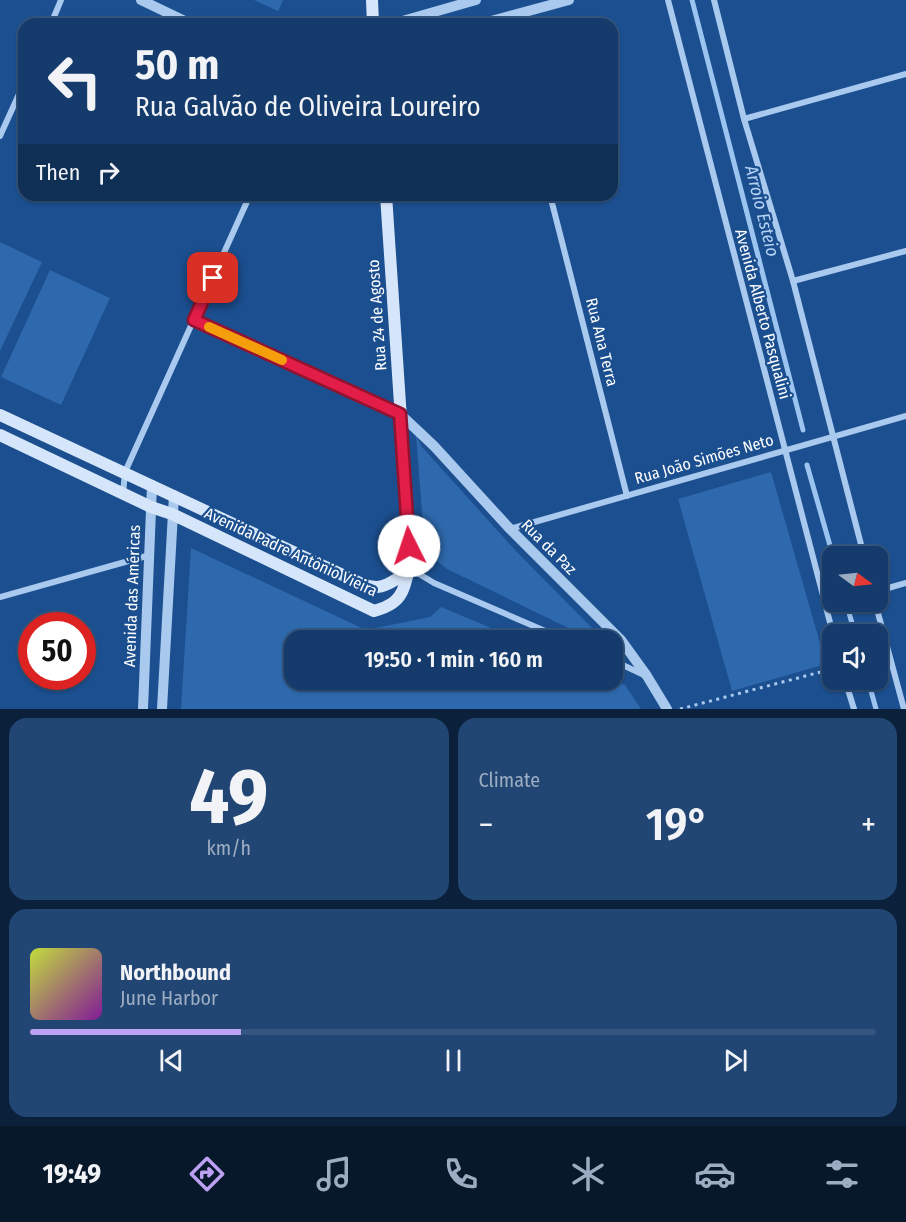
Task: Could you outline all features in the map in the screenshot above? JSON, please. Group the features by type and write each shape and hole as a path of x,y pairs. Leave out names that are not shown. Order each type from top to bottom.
{"main road":[{"path":"372,0 373,18"},
{"name":"Rua 24 de Agosto","path":"386,201 408,571"},
{"name":"Avenida Padre Antônio Vieira","path":"5,417 372,588 386,586 408,571"},
{"name":"Avenida Padre Antônio Vieira","path":"1,436 151,507 172,514 374,611 390,607 405,585 408,571"}],"street":[{"path":"54,18 61,0"},
{"path":"141,0 178,18"},
{"path":"413,18 476,0"},
{"path":"515,18 569,0"},
{"name":"Avenida Alberto Pasqualini","path":"668,0 788,449 831,624"},
{"path":"714,0 744,119 793,281 831,437 861,546"},
{"path":"744,119 906,74"},
{"path":"0,136 18,95"},
{"path":"123,494 125,472 247,201"},
{"name":"Rua Ana Terra","path":"552,201 627,496"},
{"path":"793,281 906,251"},
{"path":"194,320 400,414"},
{"name":"Rua da Paz","path":"400,414 434,446 510,529 621,640 667,709"},
{"name":"Rua João Simões Neto","path":"510,529 906,416"},
{"path":"1,436 5,417"},
{"name":"Avenida das Américas","path":"142,709 152,485"},
{"path":"162,709 174,495"},
{"path":"0,597 150,555"},
{"path":"408,571 543,630"},
{"path":"888,588 906,584"},
{"path":"878,612 904,709"},
{"path":"623,665 647,676"},
{"path":"849,690 854,709"}],"path":[{"path":"680,709 822,672"}],"shaded area":[{"path":"254,0 283,0 278,11"},
{"path":"0,242 42,262 0,351"},
{"path":"50,270 110,298 61,405 1,377"},
{"path":"416,435 422,447 515,550 594,630 573,630 447,569 430,555 424,538"},
{"path":"771,472 822,650 822,665 732,691 678,499"},
{"path":"191,548 366,630 284,630 284,690 623,690 623,684 641,709 181,709"},
{"path":"441,607 496,630 366,630 430,617"}],"waterway":[{"name":"Arroio Esteio","path":"692,0 803,430"},
{"name":"Arroio Esteio","path":"807,465 830,546"},
{"name":"Arroio Esteio","path":"849,612 852,624"},
{"name":"Arroio Esteio","path":"871,690 876,709"}],"slow traffic":[{"path":"209,327 282,360"}],"route":[{"path":"213,278 194,320 400,414 409,546"}]}
